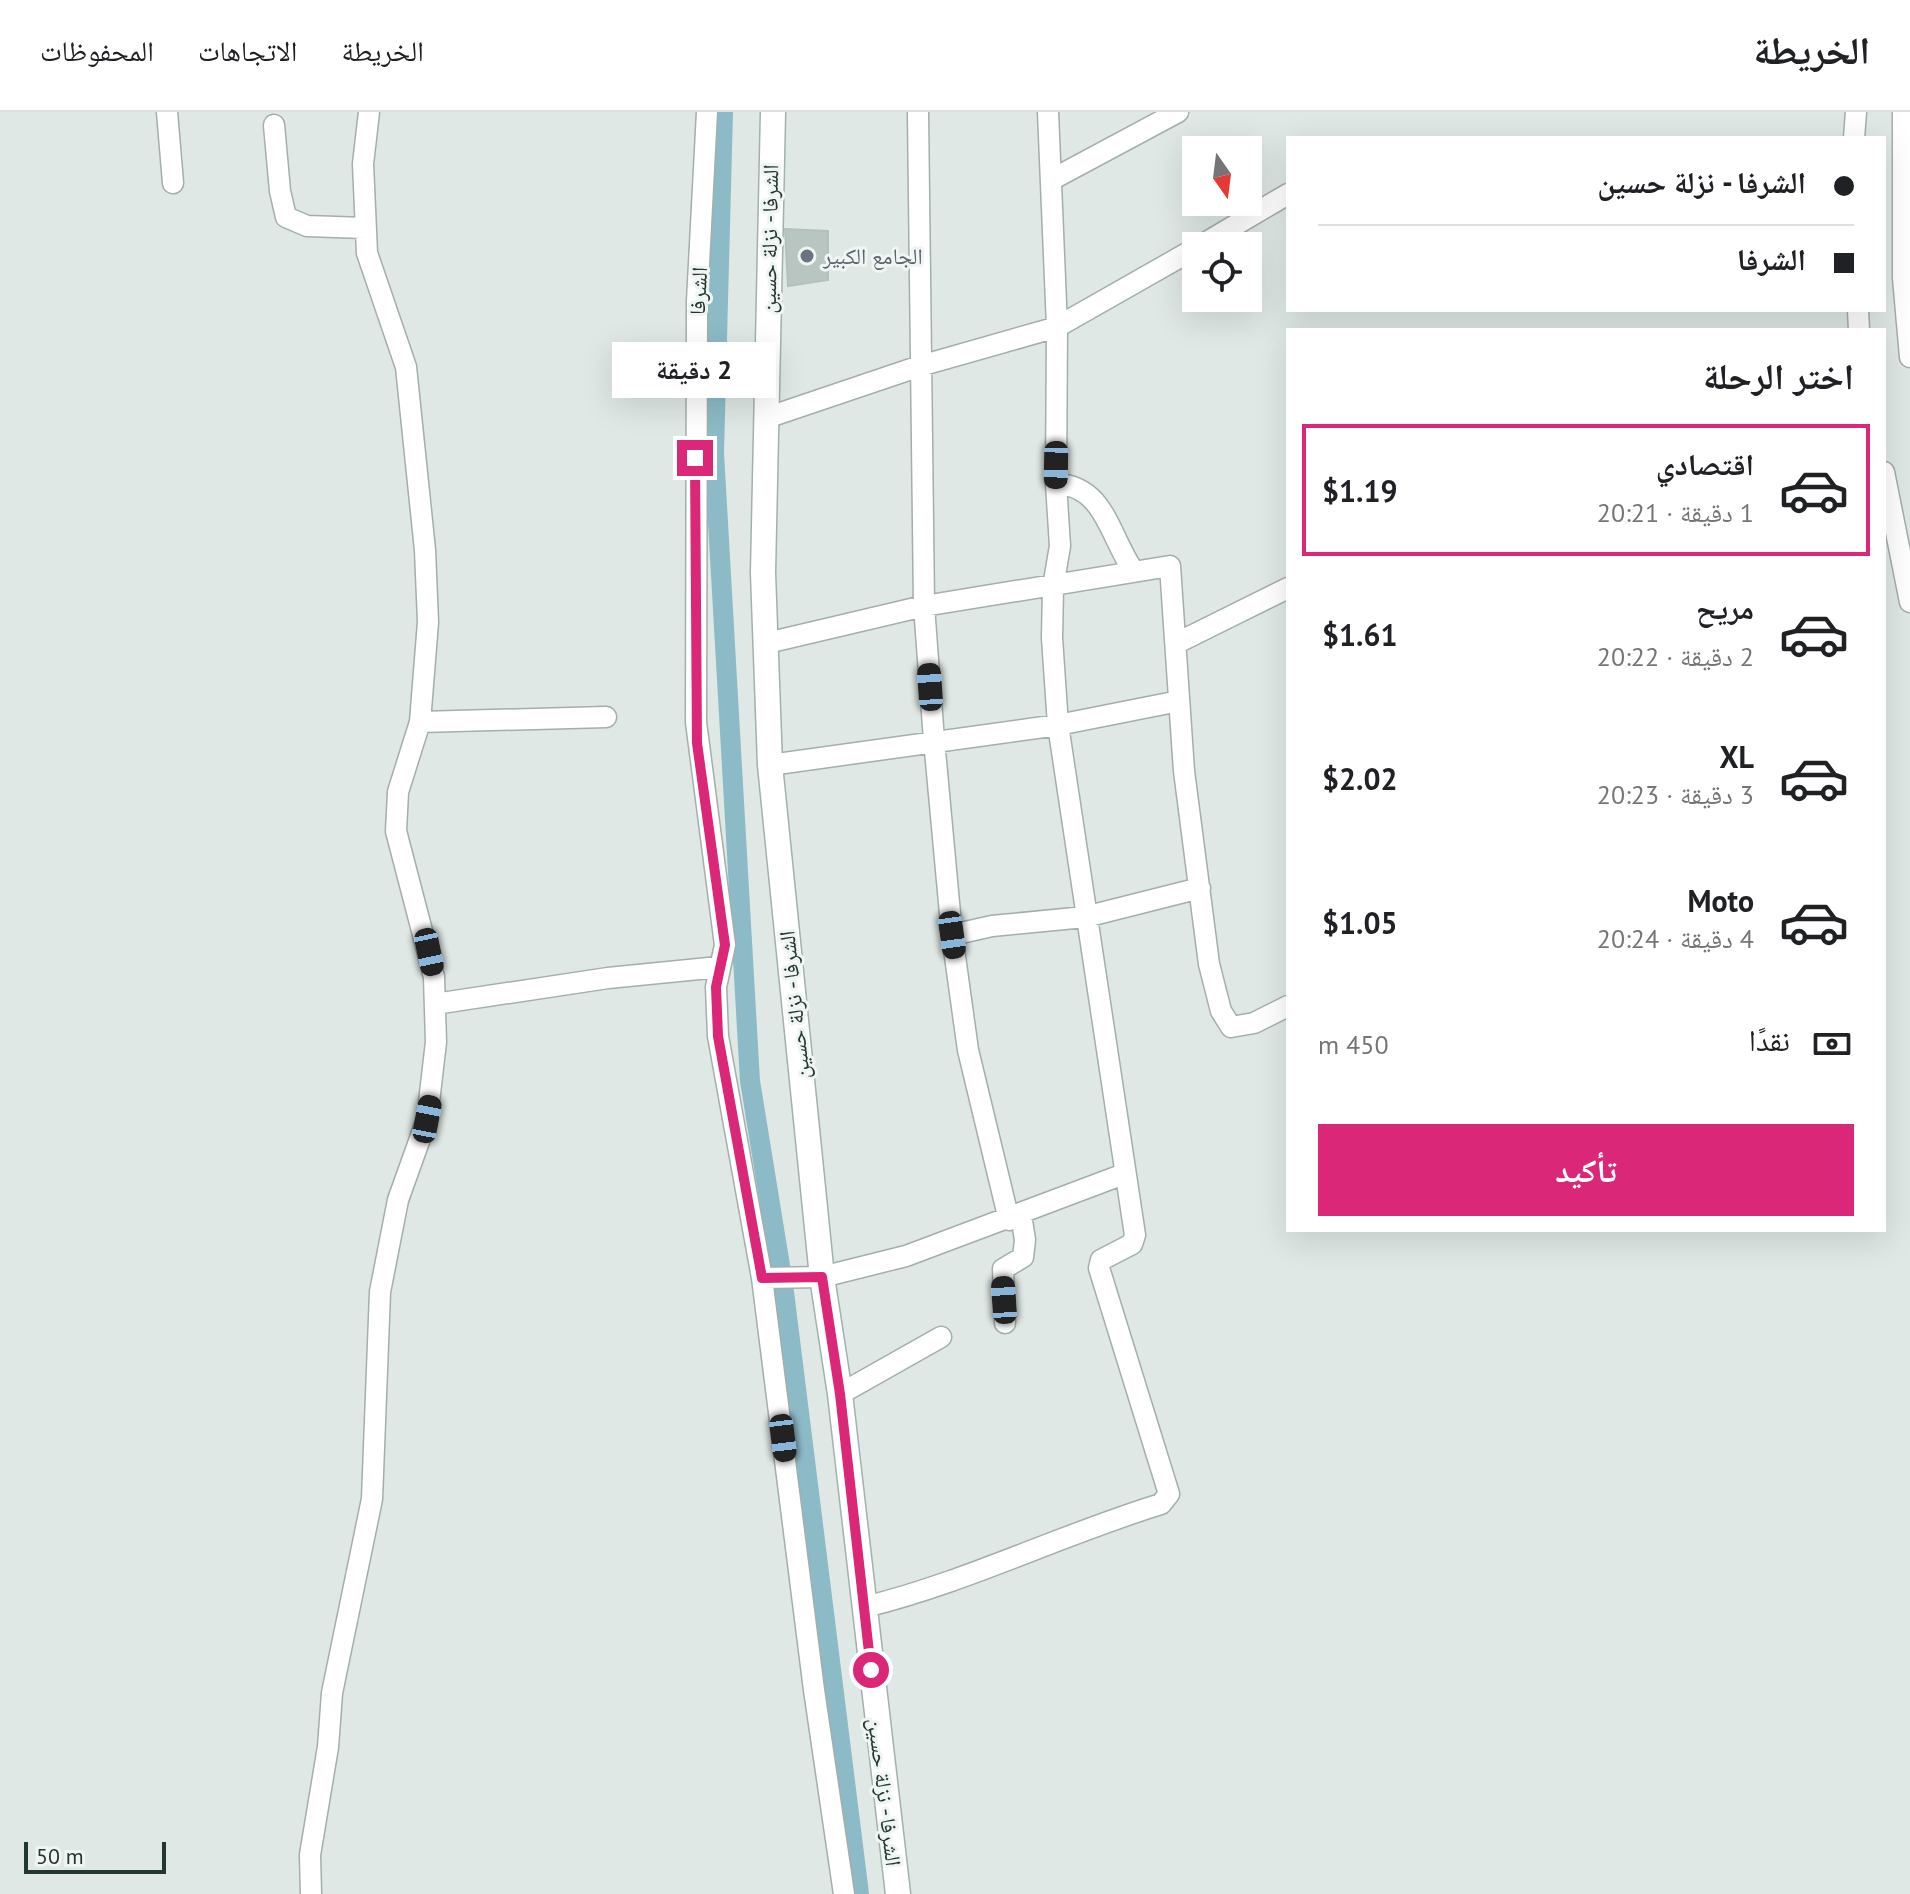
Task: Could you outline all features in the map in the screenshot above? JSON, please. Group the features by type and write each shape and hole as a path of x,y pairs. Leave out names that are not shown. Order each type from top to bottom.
{"street":[{"path":"167,112 173,183"},
{"path":"311,1894 310,1855 328,1747 332,1693 372,1499 380,1292 390,1229 430,1103 435,1004 434,977 423,926 405,874 396,831 398,792 420,722 428,591 406,367 367,253 363,164 369,112"},
{"name":"الشرفا","path":"707,112 697,301 696,722 724,932 716,987 720,1051 766,1278 814,1690 844,1894"},
{"name":"الشرفا - نزلة حسين","path":"773,112 763,573 770,765 810,1276 840,1394 898,1894"},
{"path":"918,112 924,606 952,935 968,1050 1015,1217 1025,1240 1023,1257 1003,1269 1005,1323"},
{"path":"865,1607 954,1582 1168,1498 1145,1408 1099,1268 1101,1260 1135,1240 1085,917 1078,842 1058,725 1052,638 1053,587 1060,546 1056,484 1057,327 1048,112"},
{"path":"1051,180 1178,112"},
{"path":"1854,136 1856,112"},
{"path":"1903,112 1902,230 1910,357"},
{"path":"274,125 280,191 286,217 307,226 364,228"},
{"path":"1223,232 1286,195"},
{"path":"766,418 920,366 1057,327 1182,256"},
{"path":"1886,482 1910,602"},
{"path":"1056,484 1083,492 1100,507 1133,570"},
{"path":"767,643 924,606 1170,566 1179,701 1213,984 1227,1025 1243,1027 1286,1007"},
{"path":"1177,643 1286,589"},
{"path":"770,765 1058,725 1179,701"},
{"path":"420,722 606,717"},
{"path":"952,935 992,926 1085,917 1200,888"},
{"path":"435,1004 608,978 719,967"},
{"path":"766,1278 810,1276 906,1256 1124,1174"},
{"path":"840,1394 941,1337"}],"building":[{"name":"الجامع الكبير","path":"785,229 828,231 828,280 788,286"}],"waterway":[{"path":"723,112 714,453 750,1081 783,1284 859,1894"}],"place":[{"name":"الجامع الكبير","path":"807,256"}],"route":[{"path":"695,458 696,722 725,945 716,987 720,1051 762,1278 822,1277 840,1394 871,1670"}]}
